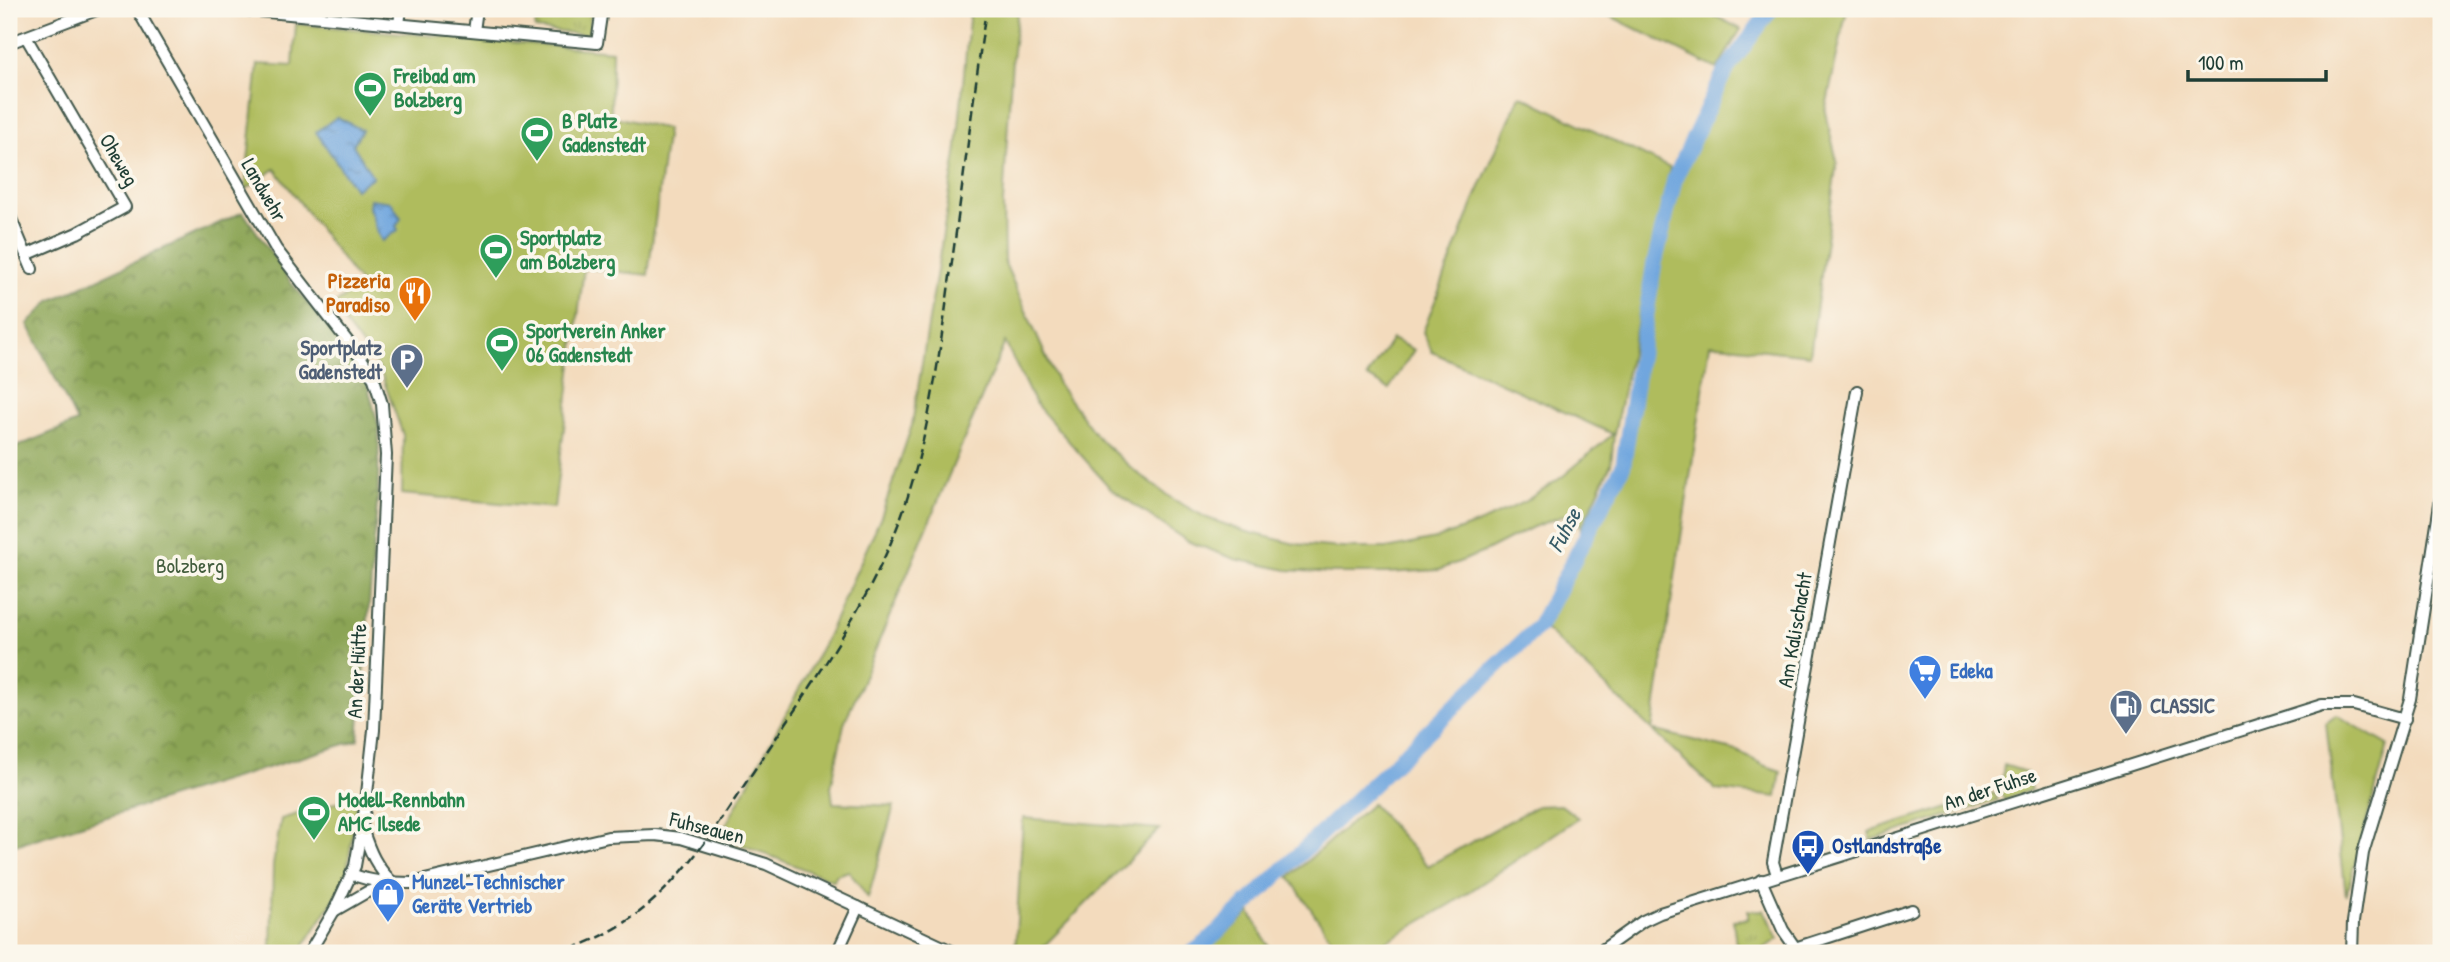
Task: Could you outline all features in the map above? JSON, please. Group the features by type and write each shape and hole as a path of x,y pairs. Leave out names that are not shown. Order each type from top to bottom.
{"street":[{"path":"9,43 99,9"},
{"name":"Landwehr","path":"139,9 276,249 350,343 374,379"},
{"path":"236,9 315,13 597,43 601,9"},
{"path":"399,24 401,9"},
{"path":"474,31 477,9"},
{"name":"Oheweg","path":"26,37 125,207 26,255"},
{"path":"9,214 32,269"},
{"name":"An der Hütte","path":"309,953 334,911 351,874 362,828 374,730 386,478 385,428 382,404 374,379"},
{"name":"Am Kalischacht","path":"1777,875 1773,862 1857,391"},
{"path":"2352,953 2353,922 2363,853 2405,719 2441,497"},
{"name":"An der Fuhse","path":"1598,953 1643,921 1660,913 2322,705 2354,705 2405,719"},
{"path":"362,828 371,857 380,871 394,883"},
{"name":"Fuhseauen","path":"351,874 394,883 412,883 595,839 634,835 681,838 766,864 956,953"},
{"path":"1761,880 1783,930 1797,951 1912,910"},
{"path":"334,911 367,892 394,883"},
{"path":"837,953 858,908"}],"green space":[{"path":"537,9 591,9 589,35 535,29"},
{"path":"970,9 1018,9 1012,59 1003,203 1004,261 1058,384 1099,439 1171,498 1207,518 1295,544 1392,548 1435,539 1482,522 1524,502 1562,477 1613,434 1432,352 1423,332 1476,196 1520,95 1670,168 1614,434 1611,464 1581,529 1576,511 1533,527 1484,552 1439,570 1333,573 1287,570 1235,559 1187,541 1111,489 1034,402 1005,342 844,724 831,787 833,803 894,806 868,898 849,871 836,875 834,881 720,836 825,641 881,517 912,425 957,148"},
{"path":"1596,9 1701,9 1741,29 1717,69"},
{"path":"1777,9 1847,9 1825,112 1837,161 1810,355 1710,344 1652,730 1544,628 1626,468 1659,267 1678,186 1731,71"},
{"name":"Sportplatz am Bolzberg","path":"296,24 612,51 611,116 667,129 648,275 584,268 554,508 402,494 403,435 380,370 332,306 361,285 275,169 245,190 258,64 293,66"},
{"name":"Bolzberg","path":"243,212 290,281 365,375 379,428 378,493 358,740 9,847 9,450 77,422 28,324 50,301"},
{"path":"1392,339 1414,350 1389,389 1367,377"},
{"path":"2337,715 2388,745 2346,895 2326,723"},
{"path":"1652,730 1737,751 1781,771 1777,797 1716,790"},
{"path":"2004,765 2026,772 2031,790 2004,800 2000,790"},
{"path":"1994,793 1998,800 1871,840 1869,832"},
{"path":"358,796 344,884 299,953 271,953 273,865 281,819"},
{"path":"1372,804 1428,866 1537,806 1561,805 1578,818 1453,903 1366,953 1341,953 1289,877"},
{"path":"1023,818 1160,829 1037,953 1015,953"},
{"path":"1764,910 1778,939 1756,953 1737,953 1733,920 1748,919 1748,911"},
{"path":"1250,912 1272,953 1213,953 1209,949"}],"water":[{"path":"337,117 362,130 353,145 373,177 355,189 316,132"},
{"path":"370,199 391,202 401,218 396,226 398,230 382,241 369,208"}],"waterway":[{"name":"Fuhse","path":"1192,953 1206,943 1539,626 1623,466 1654,265 1675,178 1724,73 1771,9"}],"railway":[{"path":"556,953 590,942 619,926 646,907 690,861 730,807 831,655 884,559 909,494 932,398 986,9"}],"place":[{"name":"Freibad am Bolzberg","path":"370,118"},
{"name":"B Platz Gadenstedt","path":"537,163"},
{"name":"Sportplatz am Bolzberg","path":"496,280"},
{"name":"Pizzeria Paradiso","path":"415,323"},
{"name":"Sportverein Anker 06 Gadenstedt","path":"502,373"},
{"name":"Sportplatz Gadenstedt","path":"407,390"},
{"name":"Edeka","path":"1925,701"},
{"name":"CLASSIC","path":"2126,736"},
{"name":"Modell-Rennbahn AMC Ilsede","path":"314,842"},
{"name":"Ostlandstraße","path":"1808,876"},
{"name":"Munzel-Technischer Geräte Vertrieb","path":"388,924"}]}
